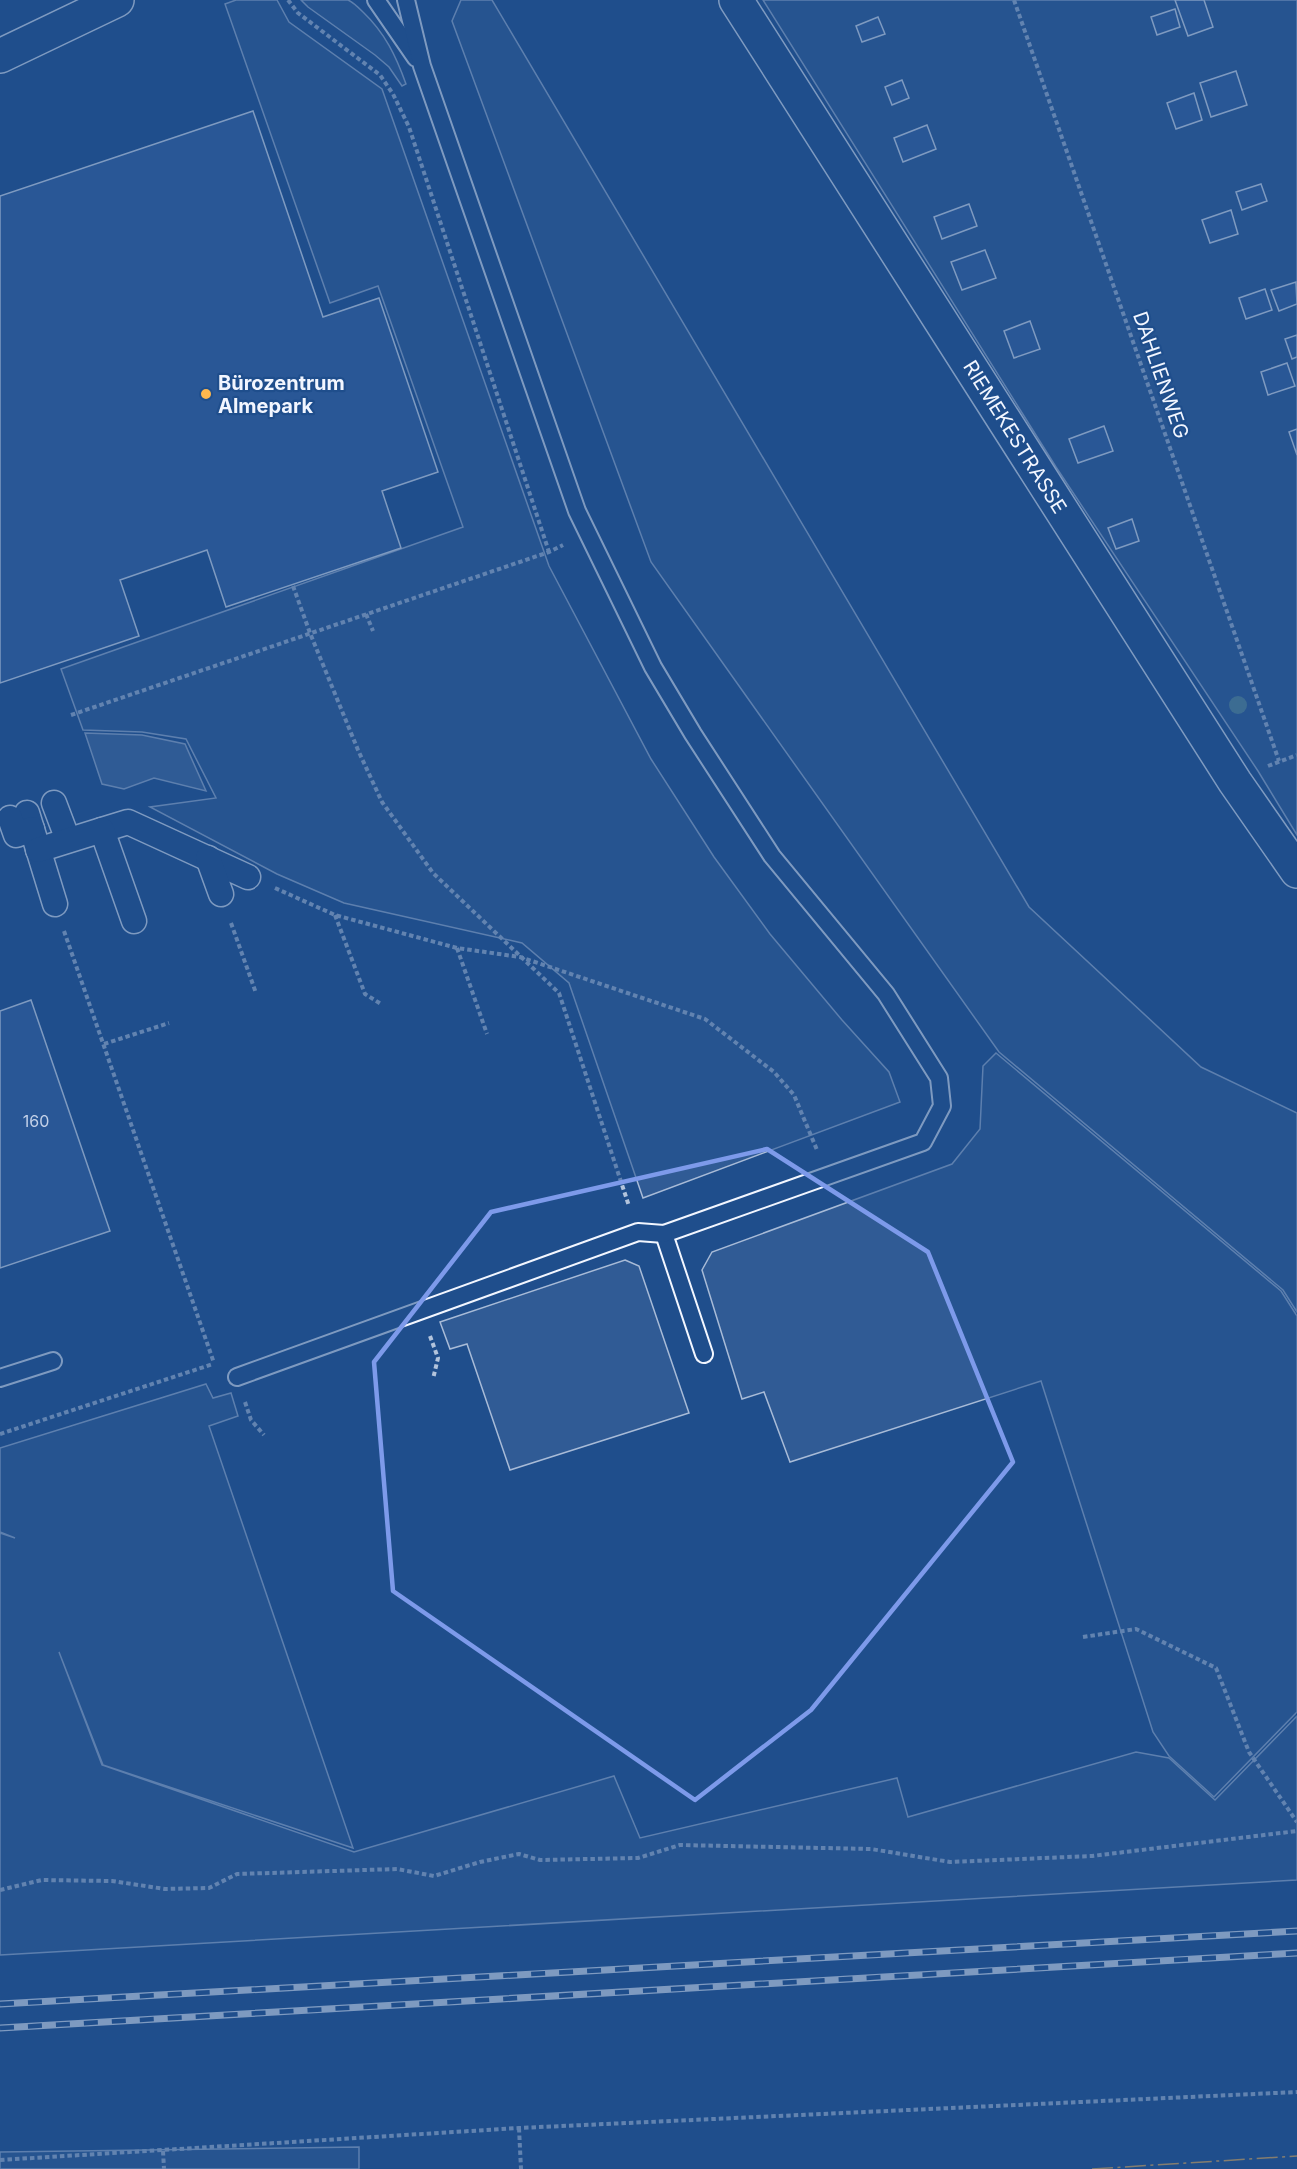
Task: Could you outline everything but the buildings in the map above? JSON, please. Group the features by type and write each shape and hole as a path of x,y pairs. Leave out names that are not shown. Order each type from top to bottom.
{"street":[{"path":"0,56 117,0"},
{"name":"RIEMEKESTRASSE","path":"736,0 1234,782 1297,872"},
{"path":"54,803 68,840"},
{"path":"55,904 27,828 68,840 128,822 248,877"},
{"path":"102,830 134,921"},
{"path":"208,858 221,894"}],"lane":[{"path":"376,0 422,66"},
{"path":"237,1377 638,1232 664,1233 923,1142 942,1106 939,1078 886,994 772,856 693,734 653,667 577,511 422,66 406,0"},
{"path":"664,1233 704,1354"},
{"path":"0,1378 53,1361"}],"path":[{"path":"288,0 298,13 380,75 393,94 405,119 549,552"},
{"name":"DAHLIENWEG","path":"1014,0 1279,761"},
{"path":"71,714 549,552 588,533"},
{"path":"293,586 358,750 382,802 433,873 559,993 638,1232"},
{"path":"366,614 374,631"},
{"path":"248,877 335,915 458,948 520,957 705,1019 774,1072 794,1095 828,1176"},
{"path":"221,894 256,993"},
{"path":"55,904 221,1383 237,1377"},
{"path":"335,915 365,994 381,1004"},
{"path":"458,948 487,1034"},
{"path":"104,1044 169,1023"},
{"path":"431,1337 438,1358 433,1379"},
{"path":"0,1434 214,1363"},
{"path":"248,1411 251,1420 264,1435"},
{"path":"1083,1637 1136,1629 1216,1668 1249,1752 1297,1822"},
{"path":"0,1890 42,1880 112,1881 165,1889 209,1888 237,1874 397,1869 434,1876 480,1862 519,1854 540,1860 638,1858 680,1845 871,1849 950,1862 1081,1857 1297,1831"},
{"path":"0,2160 519,2128 1297,2092"},
{"path":"519,2128 521,2169"},
{"path":"163,2151 164,2169"}],"highlighted area":[{"path":"767,1149 928,1252 1013,1462 811,1710 695,1800 393,1591 374,1362 491,1212"}],"shaded area":[{"path":"236,0 277,0 289,22 382,89 549,566 651,759 714,857 770,934 889,1072 900,1102 643,1198 569,983 522,943 344,903 277,874 150,807 216,798 186,739 142,732 83,730 61,669 463,527 378,286 330,303 225,4"},
{"path":"301,0 348,0 354,4 371,20 384,37 394,54 406,84 402,86 389,67 375,55"},
{"path":"461,0 492,0 1029,907 1201,1067 1297,1113 1297,1312 1283,1290 999,1052 651,562 452,21"},
{"path":"763,0 1297,0 1297,835 1258,771 1056,467"},
{"path":"85,733 142,735 185,744 206,791 154,778 124,789 102,784"},
{"path":"996,1053 1281,1291 1297,1316 1297,1712 1214,1797 1169,1756 1153,1732 1041,1381 790,1462 764,1392 742,1399 702,1270 712,1252 952,1164 980,1129 983,1066"},
{"path":"625,1260 639,1266 689,1413 510,1470 467,1344 450,1349 440,1322"},
{"path":"206,1384 213,1398 231,1393 238,1416 209,1426 353,1848 103,1765 59,1652 102,1765 354,1852 614,1776 640,1838 897,1778 908,1817 1136,1752 1169,1758 1215,1800 1297,1716 1297,1880 0,1955 0,1533 15,1538 0,1532 0,1448"},
{"path":"359,2147 359,2169 0,2169 0,2152"}],"railway":[{"path":"0,2004 1297,1931"},
{"path":"0,2028 1297,1953"}],"power":[{"path":"1092,2169 1297,2156"}],"place":[{"name":"Bürozentrum Almepark","path":"206,394"}]}
